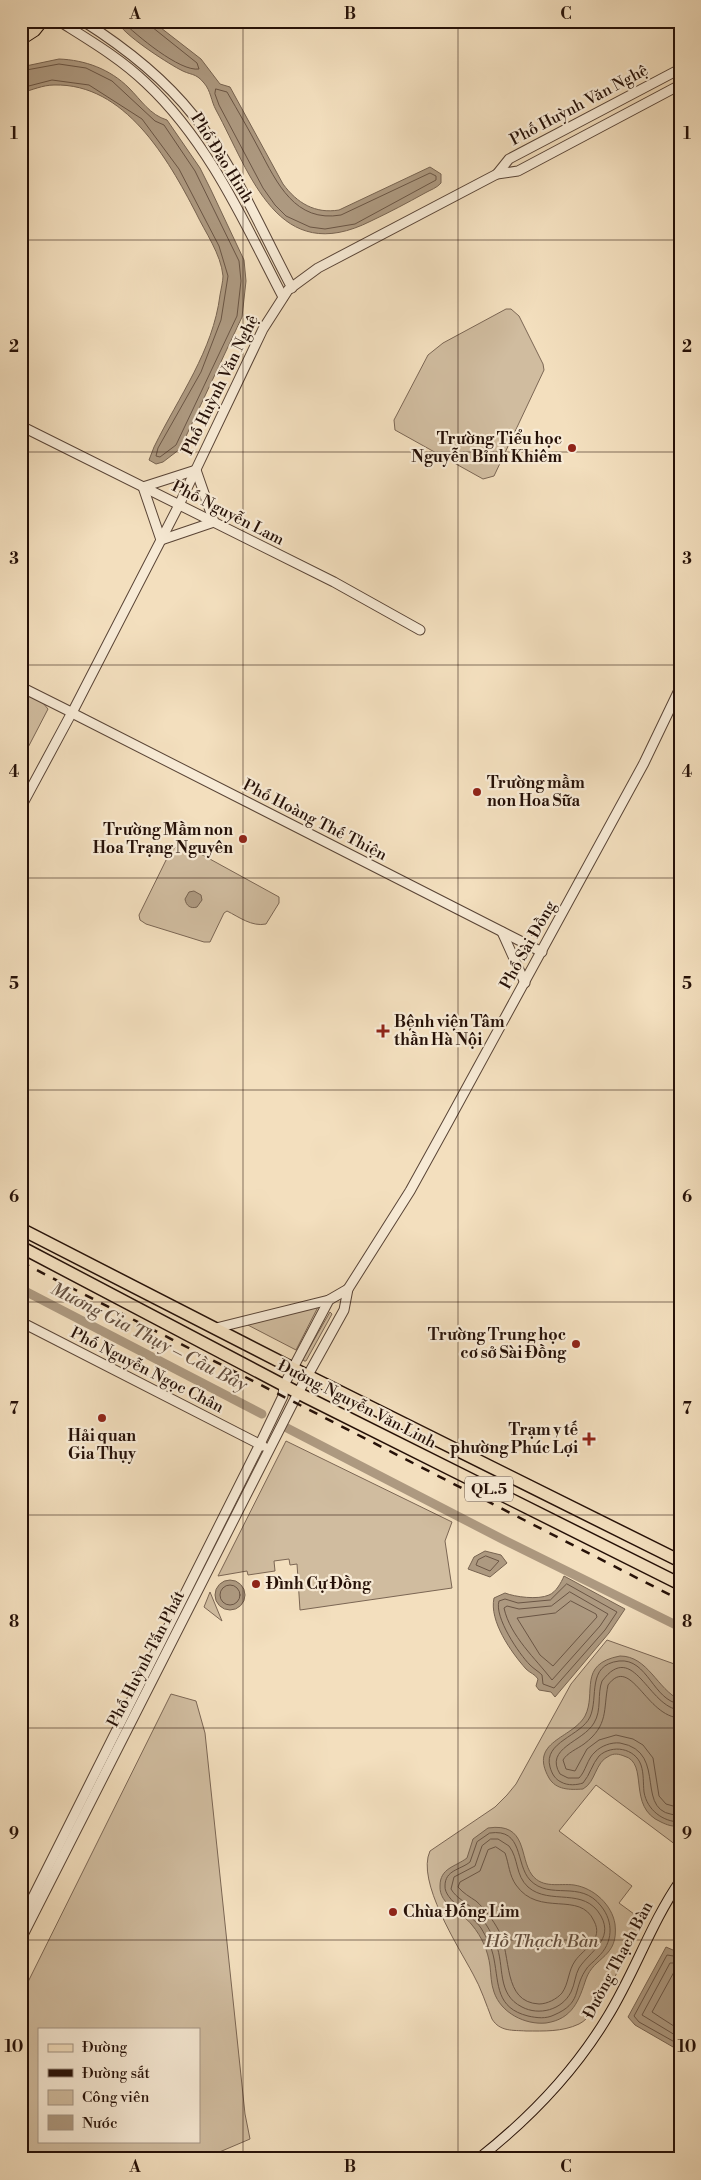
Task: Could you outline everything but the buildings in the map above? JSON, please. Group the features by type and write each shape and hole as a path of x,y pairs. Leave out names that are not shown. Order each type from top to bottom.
{"highway":[{"name":"Đường Nguyễn Văn Linh","path":"21,1229 308,1376 680,1561"},
{"name":"Đường Nguyễn Văn Linh","path":"21,1247 298,1393 680,1584"},
{"path":"156,1318 165,1303"}],"main road":[{"path":"21,40 35,31 43,21"}],"street":[{"name":"Phố Đào Hinh","path":"59,21 112,55 135,73 184,123 218,175 283,297"},
{"name":"Phố Đào Hinh","path":"82,21 144,64 193,115 230,172 292,288"},
{"path":"135,73 144,64"},
{"name":"Phố Huỳnh Văn Nghệ","path":"497,174 509,159 680,69"},
{"name":"Phố Huỳnh Văn Nghệ","path":"21,807 72,713 179,505 264,329 283,297 318,268 497,174 518,171 680,85"},
{"path":"184,123 193,115"},
{"name":"Phố Nguyễn Lam","path":"21,426 334,582 420,630"},
{"path":"196,470 214,522 161,540 143,487 196,470"},
{"name":"Phố Hoàng Thế Thiện","path":"21,687 542,952"},
{"name":"Phố Sài Đồng","path":"298,1393 344,1310 348,1289 410,1191 525,983 644,763 680,688"},
{"path":"502,932 525,983"},
{"name":"Phố Sài Đồng","path":"216,1328 329,1300 348,1289"},
{"path":"293,1368 329,1300"},
{"name":"Phố Nguyễn Ngọc Chân","path":"21,1322 270,1449"},
{"name":"Phố Huỳnh Tấn Phát","path":"126,1723 283,1396 284,1385 293,1368"},
{"name":"Phố Huỳnh Tấn Phát","path":"21,1939 60,1853 298,1393"},
{"name":"Phố Huỳnh Tấn Phát","path":"21,1921 60,1853"},
{"name":"Đường Thạch Bàn","path":"478,2159 526,2118 566,2076 608,2017 657,1919 680,1881"}],"green space":[{"path":"506,309 511,309 519,316 543,364 544,370 494,476 483,479 395,430 394,420 428,355 443,343"},
{"path":"21,692 43,703 48,709 21,761"},
{"path":"180,845 188,847 279,897 279,903 266,924 251,923 227,911 224,913 210,942 204,942 146,924 140,920 139,915 171,850"},
{"path":"319,1305 296,1350 242,1322"},
{"path":"330,1312 332,1314 306,1361 304,1361 303,1359"},
{"path":"286,1441 452,1522 445,1541 452,1588 300,1610 297,1564 290,1565 289,1559 274,1561 275,1571 248,1575 247,1571 218,1576"},
{"path":"210,1592 222,1621 204,1607"},
{"path":"607,1640 680,1666 680,1848 596,1785 559,1831 632,1886 619,1903 634,1914 638,1930 604,1996 587,2018 573,2027 560,2030 507,2030 499,2026 492,2019 476,1979 449,1931 433,1896 427,1864 430,1851 495,1807 507,1795 516,1784 571,1684"},
{"path":"171,1694 196,1701 205,1733 245,2114 250,2139 203,2159 21,2159 21,1996"}],"water":[{"path":"117,21 152,21 201,59 220,84 230,87 283,184 294,197 307,206 330,211 339,210 430,167 441,174 441,183 378,218 339,232 312,233 290,224 272,208 256,186 204,83 198,77 179,69 145,47 127,33"},
{"path":"59,59 88,64 114,76 122,81 146,107 156,115 167,120 200,168 244,260 246,281 242,317 180,449 163,462 156,464 149,460 154,447 194,373 210,335 216,316 222,283 222,268 212,243 172,170 141,128 123,110 102,97 79,88 50,85 21,93 21,67"},
{"path":"194,891 201,895 202,900 197,907 193,908 188,905 185,899 189,892"},
{"path":"485,1551 501,1555 507,1563 490,1577 468,1569 474,1557"},
{"path":"564,1576 625,1609 609,1633 555,1697 551,1692 539,1690 536,1686 538,1679 526,1669 502,1636 493,1607 494,1598 505,1593 527,1597 544,1597 552,1594"},
{"path":"230,1580 241,1584 245,1595 241,1606 230,1610 219,1606 215,1595 219,1584"},
{"path":"620,1656 630,1657 638,1661 672,1695 680,1700 680,1826 666,1824 650,1815 644,1806 641,1796 636,1767 632,1760 624,1756 615,1754 604,1759 591,1782 583,1789 568,1789 555,1785 549,1778 544,1766 544,1756 548,1748 579,1724 585,1716 593,1672 607,1660"},
{"name":"Hồ Thạch Bàn","path":"488,1828 510,1830 516,1836 528,1868 536,1879 546,1884 574,1885 588,1890 606,1904 613,1917 615,1935 610,1950 590,1971 574,2007 569,2013 555,2021 538,2023 522,2020 502,2006 493,1989 489,1960 482,1939 468,1920 447,1903 441,1893 441,1880 445,1872 467,1858 473,1839"},
{"path":"666,1947 680,1953 680,2051 635,2025 628,2017"}],"waterway":[{"name":"Mương Gia Thụy – Cầu Bây","path":"21,1289 262,1414"},
{"path":"287,1428 502,1539 680,1627"}],"railway":[{"path":"21,1262 680,1600"}],"place":[{"name":"Trường Tiểu học Nguyễn Bỉnh Khiêm","path":"572,448"},
{"name":"Trường mầm non Hoa Sữa","path":"477,792"},
{"name":"Trường Mầm non Hoa Trạng Nguyên","path":"243,839"},
{"name":"Bệnh viện Tâm thần Hà Nội","path":"383,1031"},
{"name":"Trường Trung học cơ sở Sài Đồng","path":"576,1344"},
{"name":"Hải quan Gia Thụy","path":"102,1418"},
{"name":"Trạm y tế phường Phúc Lợi","path":"589,1439"},
{"name":"Đình Cự Đồng","path":"256,1584"},
{"name":"Chùa Đống Lim","path":"393,1912"}]}
